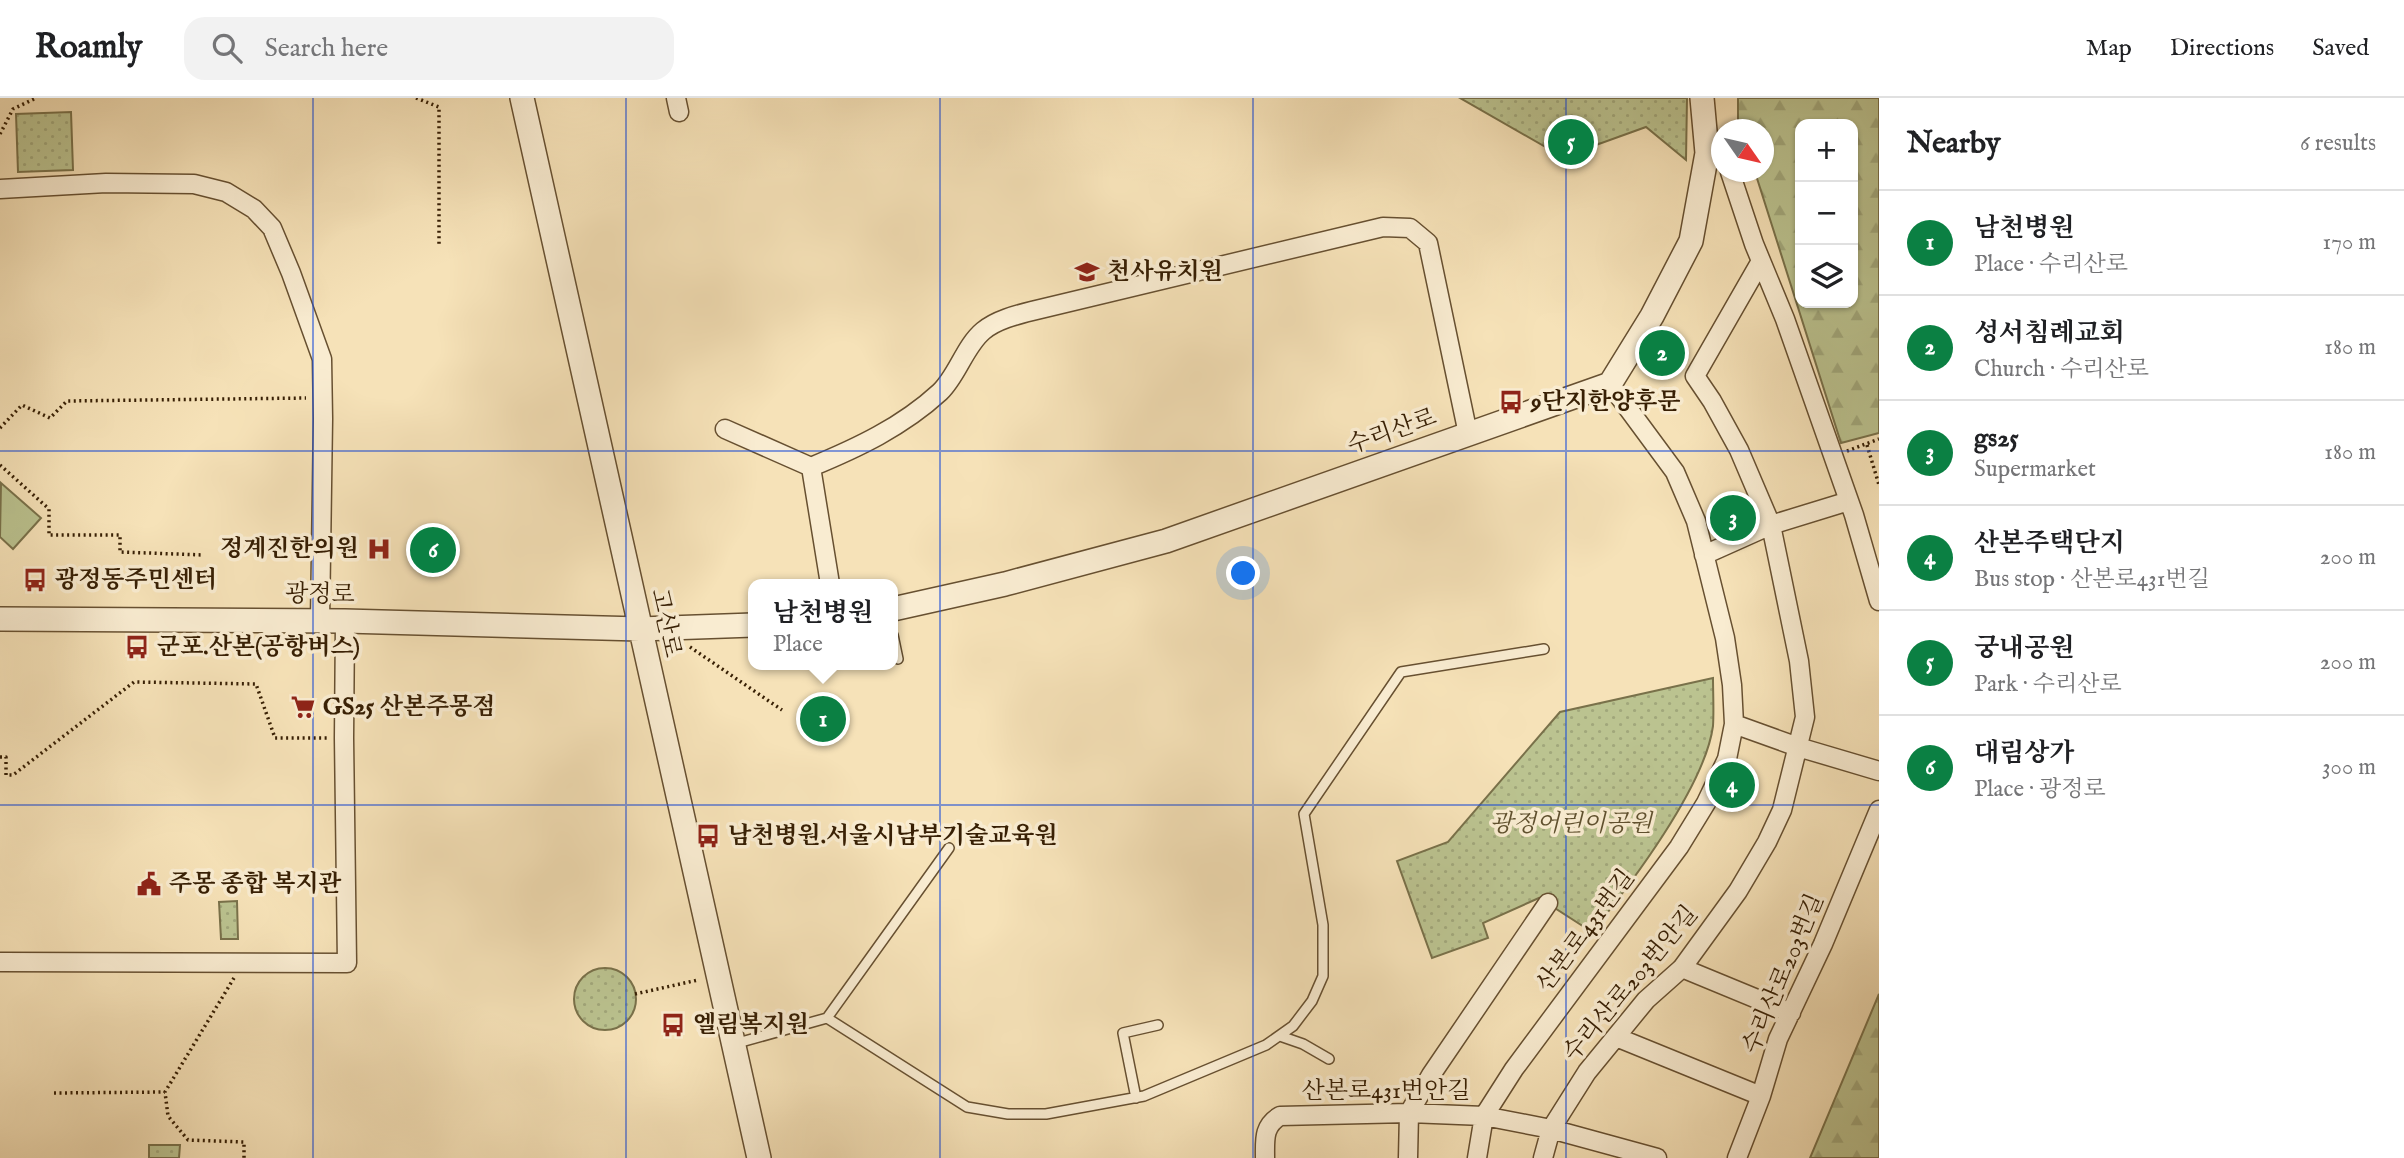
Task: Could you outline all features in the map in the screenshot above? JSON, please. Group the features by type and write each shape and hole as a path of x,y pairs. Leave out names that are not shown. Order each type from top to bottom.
{"street":[{"name":"고산로","path":"523,98 651,629 717,976 759,1158"},
{"path":"1702,98 1711,144"},
{"path":"1610,384 1652,316 1691,241 1711,170"},
{"path":"1733,182 1849,501 1879,601"},
{"path":"0,189 106,183 194,184 226,191 254,209 272,229 322,359 320,621"},
{"path":"725,429 811,467 859,447 906,420 942,390 982,331 1006,318 1383,227 1410,228 1428,243 1468,434"},
{"name":"수리산로203번안길","path":"1543,1158 1551,1129 1587,1072 1646,1000 1682,968 1738,891 1768,842 1782,810 1798,747 1805,717 1800,672 1771,525 1739,450 1695,376 1761,261"},
{"name":"수리산로","path":"898,608 1005,584 1166,541 1610,384"},
{"name":"산본로431번길","path":"1477,1158 1484,1116 1514,1069 1679,847 1706,803 1727,758 1734,724 1725,638 1696,521 1675,472 1610,384"},
{"path":"811,467 829,579"},
{"path":"1704,555 1771,525 1849,501"},
{"name":"광정로","path":"0,619 345,621 651,629"},
{"path":"0,962 347,963 345,621"},
{"path":"651,629 748,625"},
{"path":"1734,724 1798,747 1879,771"},
{"name":"수리산로203번길","path":"1737,1158 1761,1096 1778,1039 1823,944 1879,810"},
{"path":"1408,1158 1409,1113 1430,1075 1548,903"},
{"path":"1682,968 1790,1013"},
{"path":"1616,1037 1761,1096"},
{"name":"산본로431번안길","path":"1265,1158 1265,1132 1268,1125 1280,1116 1409,1113 1484,1116"},
{"path":"1484,1116 1551,1129 1653,1158"}],"lane":[{"path":"827,1018 967,1107 1007,1114 1046,1114 1136,1098 1266,1045 1293,1027 1312,1001 1323,976 1323,925 1304,814 1401,673 1544,649"},
{"path":"732,1044 827,1018 949,848"},
{"path":"1136,1098 1123,1033 1158,1025"},
{"path":"1280,1036 1303,1044 1329,1059"}],"path":[{"path":"0,134 13,109 36,98"},
{"path":"416,98 439,107 439,245"},
{"path":"0,428 22,405 50,418 67,401 323,398"},
{"path":"1879,439 1867,445 1879,485"},
{"path":"0,465 49,509 49,535 120,535 120,552 204,555"},
{"path":"651,629 782,710"},
{"path":"0,757 6,757 6,775 13,775 134,682 256,684 275,738 344,738"},
{"path":"635,994 717,976"},
{"path":"234,978 165,1092 168,1116 188,1140 244,1142 244,1158"},
{"path":"54,1093 165,1092"}],"green space":[{"path":"1460,98 1687,98 1686,160 1646,127 1563,157"},
{"path":"1738,98 1879,98 1879,433 1841,443 1798,308 1858,308 1858,119 1795,119 1795,298 1758,182 1774,182 1774,119 1738,119"},
{"path":"71,112 73,170 18,172 16,114"},
{"path":"1,483 41,518 13,549 0,537"},
{"name":"광정어린이공원","path":"1713,678 1713,726 1696,777 1664,834 1592,932 1539,898 1483,923 1488,938 1432,958 1397,861 1448,842 1560,712"},
{"path":"237,901 238,939 221,939 219,902"},
{"path":"605,968 627,977 636,999 627,1021 605,1030 583,1021 574,999 583,977"},
{"path":"1879,994 1879,1158 1810,1158"},
{"path":"149,1145 180,1145 179,1158 149,1158"}],"place":[{"name":"궁내공원","path":"1571,142"},
{"name":"천사유치원","path":"1087,272"},
{"name":"성서침례교회","path":"1662,353"},
{"name":"9단지한양후문","path":"1511,402"},
{"name":"gs25","path":"1733,518"},
{"name":"정계진한의원","path":"379,549"},
{"name":"대림상가","path":"433,550"},
{"name":"광정동주민센터","path":"35,580"},
{"name":"군포.산본(공항버스)","path":"137,647"},
{"name":"GS25 산본주몽점","path":"303,707"},
{"name":"남천병원","path":"823,719"},
{"name":"산본주택단지","path":"1732,785"},
{"name":"남천병원.서울시남부기술교육원","path":"708,836"},
{"name":"주몽 종합 복지관","path":"149,884"},
{"name":"엘림복지원","path":"673,1025"}]}
